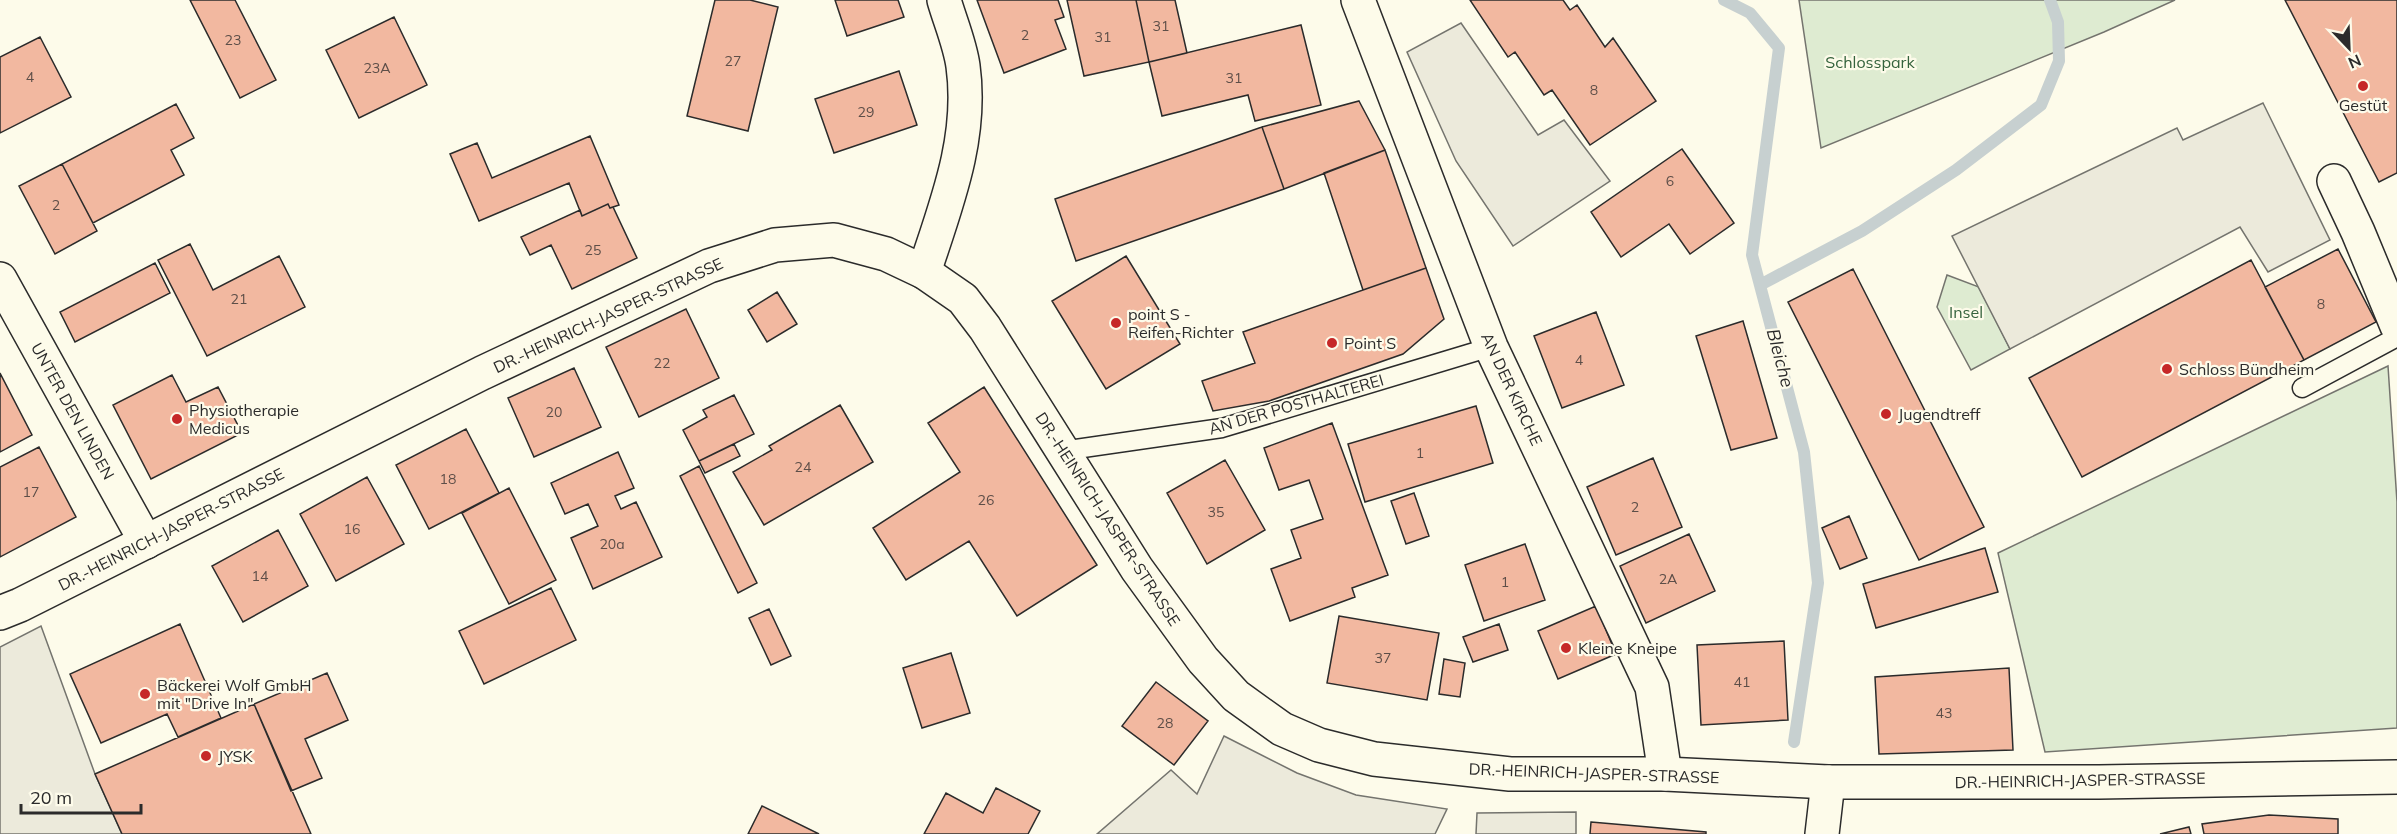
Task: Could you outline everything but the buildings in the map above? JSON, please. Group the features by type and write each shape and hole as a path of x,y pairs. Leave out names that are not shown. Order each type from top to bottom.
{"main road":[{"path":"924,272 955,176 966,122 963,65 944,0"},
{"name":"AN DER KIRCHE","path":"1358,0 1491,347 1652,687 1665,774"},
{"path":"2334,181 2397,326"},
{"name":"DR.-HEINRICH-JASPER-STRASSE","path":"0,613 482,373 709,267 775,245 834,240 886,254 924,272 963,299 985,327 1137,569 1203,660 1236,696 1282,729 1330,748 1374,759 1510,774 1665,774 1828,782 2087,782 2397,777"},
{"name":"UNTER DEN LINDEN","path":"0,279 146,542"},
{"path":"1822,834 1828,782"}],"lane":[{"path":"2302,388 2397,337"},
{"name":"AN DER POSTHALTEREI","path":"1062,451 1222,428 1491,347"}],"green space":[{"name":"Schlosspark","path":"1799,0 2175,0 2104,32 1821,148"},
{"name":"Insel","path":"1947,275 1979,287 2010,349 1971,370 1937,307"},
{"path":"2388,366 2397,502 2397,728 2045,752 1998,553"}],"shaded area":[{"path":"1461,23 1538,135 1564,120 1610,181 1513,246 1456,161 1407,52"},
{"path":"2263,103 2330,240 2268,272 2240,227 2010,349 1952,236 2177,128 2183,140"},
{"path":"41,626 95,774 122,834 0,834 0,647"},
{"path":"1224,736 1297,773 1356,795 1447,809 1435,834 1097,834 1171,770 1197,794"},
{"path":"1576,812 1576,834 1476,834 1477,813"}],"waterway":[{"name":"Bleiche","path":"1724,0 1750,13 1779,48 1752,255 1804,452 1818,583 1794,742"},
{"path":"1760,285 1862,231 1956,170 2041,105 2059,61 2058,22 2050,0"}],"place":[{"name":"Gestüt","path":"2363,86"},
{"name":"point S - Reifen-Richter","path":"1116,323"},
{"name":"Point S","path":"1332,343"},
{"name":"Schloss Bündheim","path":"2167,369"},
{"name":"Jugendtreff","path":"1886,414"},
{"name":"Physiotherapie Medicus","path":"177,419"},
{"name":"Kleine Kneipe","path":"1566,648"},
{"name":"Bäckerei Wolf GmbH mit \"Drive In\"","path":"145,694"},
{"name":"JYSK","path":"206,756"}]}
